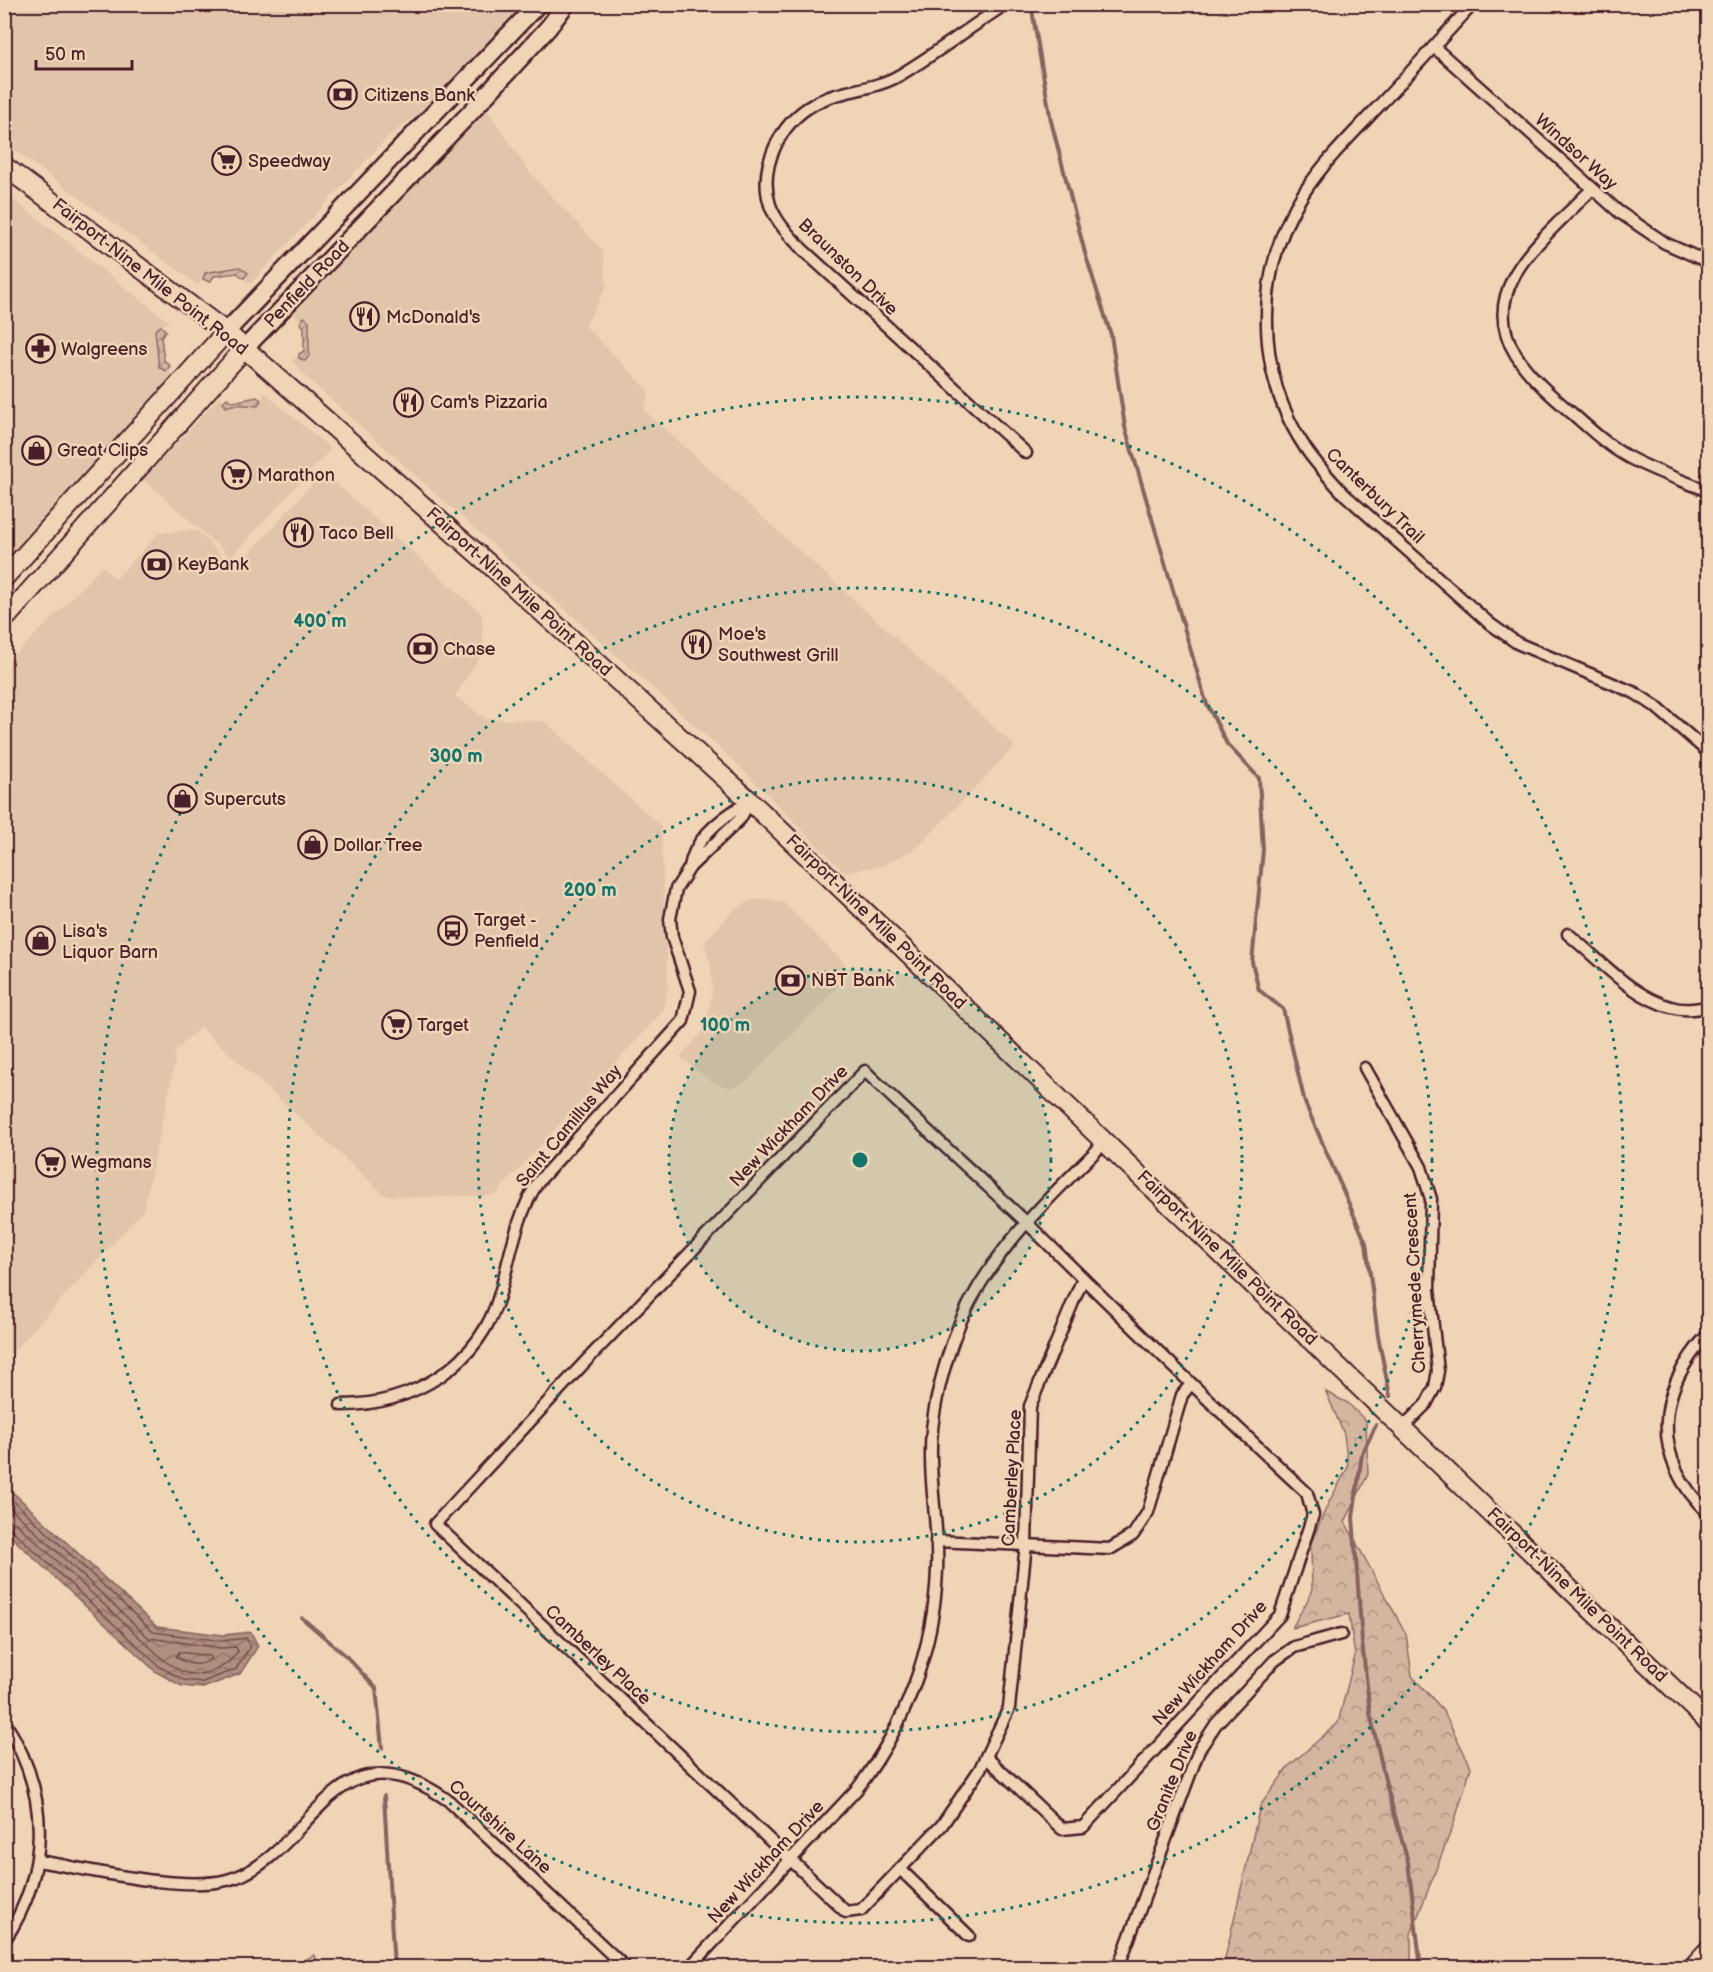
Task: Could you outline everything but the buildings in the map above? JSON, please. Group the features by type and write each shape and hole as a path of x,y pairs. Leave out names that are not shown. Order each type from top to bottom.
{"main road":[{"name":"Penfield Road","path":"4,578 226,332 538,4"},
{"name":"Penfield Road","path":"4,620 244,349 471,113 548,28 566,4"},
{"name":"Fairport-Nine Mile Point Road","path":"4,166 226,332 490,565 750,801 1708,1722"}],"street":[{"name":"Braunston Drive","path":"1006,4 900,75 871,87 828,97 801,112 782,133 775,146 768,170 767,191 778,222 802,249 1026,453"},
{"name":"Canterbury Trail","path":"1473,4 1329,159 1290,217 1275,254 1267,296 1270,359 1279,394 1295,431 1324,473 1353,502 1489,623 1517,643 1635,693 1655,706 1708,752"},
{"name":"Windsor Way","path":"1434,47 1592,189 1639,228 1665,243 1708,262"},
{"path":"1592,189 1524,260 1513,278 1504,309 1508,341 1526,371 1614,448 1652,468 1708,491"},
{"name":"Saint Camillus Way","path":"341,1405 360,1405 399,1398 437,1379 468,1352 486,1327 500,1294 519,1218 538,1182 683,1020 690,991 672,937 670,919 676,889 690,867 740,819 750,801"},
{"path":"1568,934 1652,1000 1672,1008 1708,1007"},
{"name":"Cherrymede Crescent","path":"1365,1068 1420,1167 1431,1199 1429,1290 1438,1371 1435,1387 1426,1404 1402,1427"},
{"name":"New Wickham Drive","path":"585,1362 865,1071 1083,1278 1190,1385 1307,1493 1312,1515 1280,1615 1083,1827 1062,1828 986,1757"},
{"name":"New Wickham Drive","path":"689,1968 872,1770 902,1715 929,1637 935,1595 936,1541 930,1455 932,1427 945,1367 959,1324 976,1290 1025,1222 1106,1141"},
{"name":"Camberley Place","path":"585,1362 435,1524 846,1912 861,1910 942,1825 986,1757 1009,1708 1026,1545 1030,1406 1083,1278"},
{"path":"1708,1334 1679,1371 1669,1401 1667,1431 1679,1476 1697,1503 1708,1513"},
{"path":"936,1541 1110,1549 1133,1535 1148,1512 1182,1395 1190,1385"},
{"name":"Granite Drive","path":"1118,1968 1206,1737 1274,1661 1286,1651 1341,1634"},
{"path":"4,1721 29,1768 40,1824 38,1861 33,1886 4,1941"},
{"name":"Courtshire Lane","path":"38,1861 189,1885 229,1880 247,1872 274,1852 331,1794 350,1782 370,1776 392,1776 426,1785 449,1801 626,1968"},
{"path":"900,1869 969,1936"},
{"path":"1687,1968 1708,1945"}],"shaded area":[{"path":"4,5 522,5 422,111 389,136 250,284 244,278 247,276 240,267 205,273 198,285 5,143"},
{"path":"486,108 530,173 603,251 607,286 585,326 649,391 644,410 1015,746 918,847 882,866 844,872 735,762 307,378 292,361 299,354 299,358 308,359 304,317 300,320 294,315 299,308"},
{"path":"4,192 169,322 155,330 159,367 175,374 4,564"},
{"path":"265,393 331,449 231,557 143,479 221,396 223,402 244,407 258,406"},
{"path":"323,472 482,614 484,650 455,696 486,719 544,721 661,826 668,985 663,1011 495,1195 478,1196 385,1195 200,1027 175,1051 175,1063 143,1211 5,1360 5,664 102,566 116,579 159,533 197,530 234,570"},
{"path":"766,899 783,902 847,968 842,983 748,1080 731,1088 712,1082 680,1057 705,1029 712,994 711,966 704,942 735,909 751,900"}],"green space":[{"path":"240,267 248,273 244,278 237,273 214,276 210,282 203,279 205,273"},
{"path":"304,317 309,321 309,356 305,361 299,358 299,354 304,351 304,327 300,323"},
{"path":"161,326 166,331 161,337 164,360 170,366 166,371 159,367 155,330"},
{"path":"257,397 261,400 258,406 238,404 226,407 223,402 227,398 233,402"},
{"path":"1326,1392 1348,1403 1366,1421 1368,1474 1345,1522 1406,1634 1412,1676 1443,1710 1471,1767 1454,1823 1411,1934 1411,1967 1223,1967 1260,1806 1289,1766 1338,1723 1355,1656 1349,1614 1292,1628 1312,1592 1311,1543 1348,1467 1344,1434"},
{"path":"314,1955 321,1967 292,1967"}],"water":[{"path":"4,1484 157,1627 223,1635 251,1632 258,1646 240,1674 203,1688 182,1686 156,1672 5,1531"}],"waterway":[{"path":"1031,4 1051,121 1085,253 1111,335 1125,427 1206,702 1227,744 1259,778 1263,850 1252,962 1259,990 1283,1009 1305,1103 1366,1243 1378,1336 1390,1396"},
{"path":"1376,1425 1362,1454 1353,1517 1362,1642 1370,1713 1386,1784 1408,1862 1421,1968"},
{"path":"302,1618 345,1655 376,1688 382,1748"},
{"path":"384,1796 394,1968"}],"place":[{"name":"Citizens Bank","path":"343,95"},
{"name":"Speedway","path":"227,161"},
{"name":"McDonald's","path":"365,317"},
{"name":"Walgreens","path":"40,349"},
{"name":"Cam's Pizzaria","path":"409,402"},
{"name":"Great Clips","path":"36,450"},
{"name":"Marathon","path":"236,475"},
{"name":"Taco Bell","path":"298,533"},
{"name":"KeyBank","path":"156,564"},
{"name":"Moe's Southwest Grill","path":"697,644"},
{"name":"Chase","path":"422,649"},
{"name":"Supercuts","path":"183,799"},
{"name":"Dollar Tree","path":"312,845"},
{"name":"Target - Penfield","path":"453,930"},
{"name":"Lisa's Liquor Barn","path":"41,941"},
{"name":"NBT Bank","path":"790,980"},
{"name":"Target","path":"396,1025"},
{"name":"Wegmans","path":"50,1162"}]}
